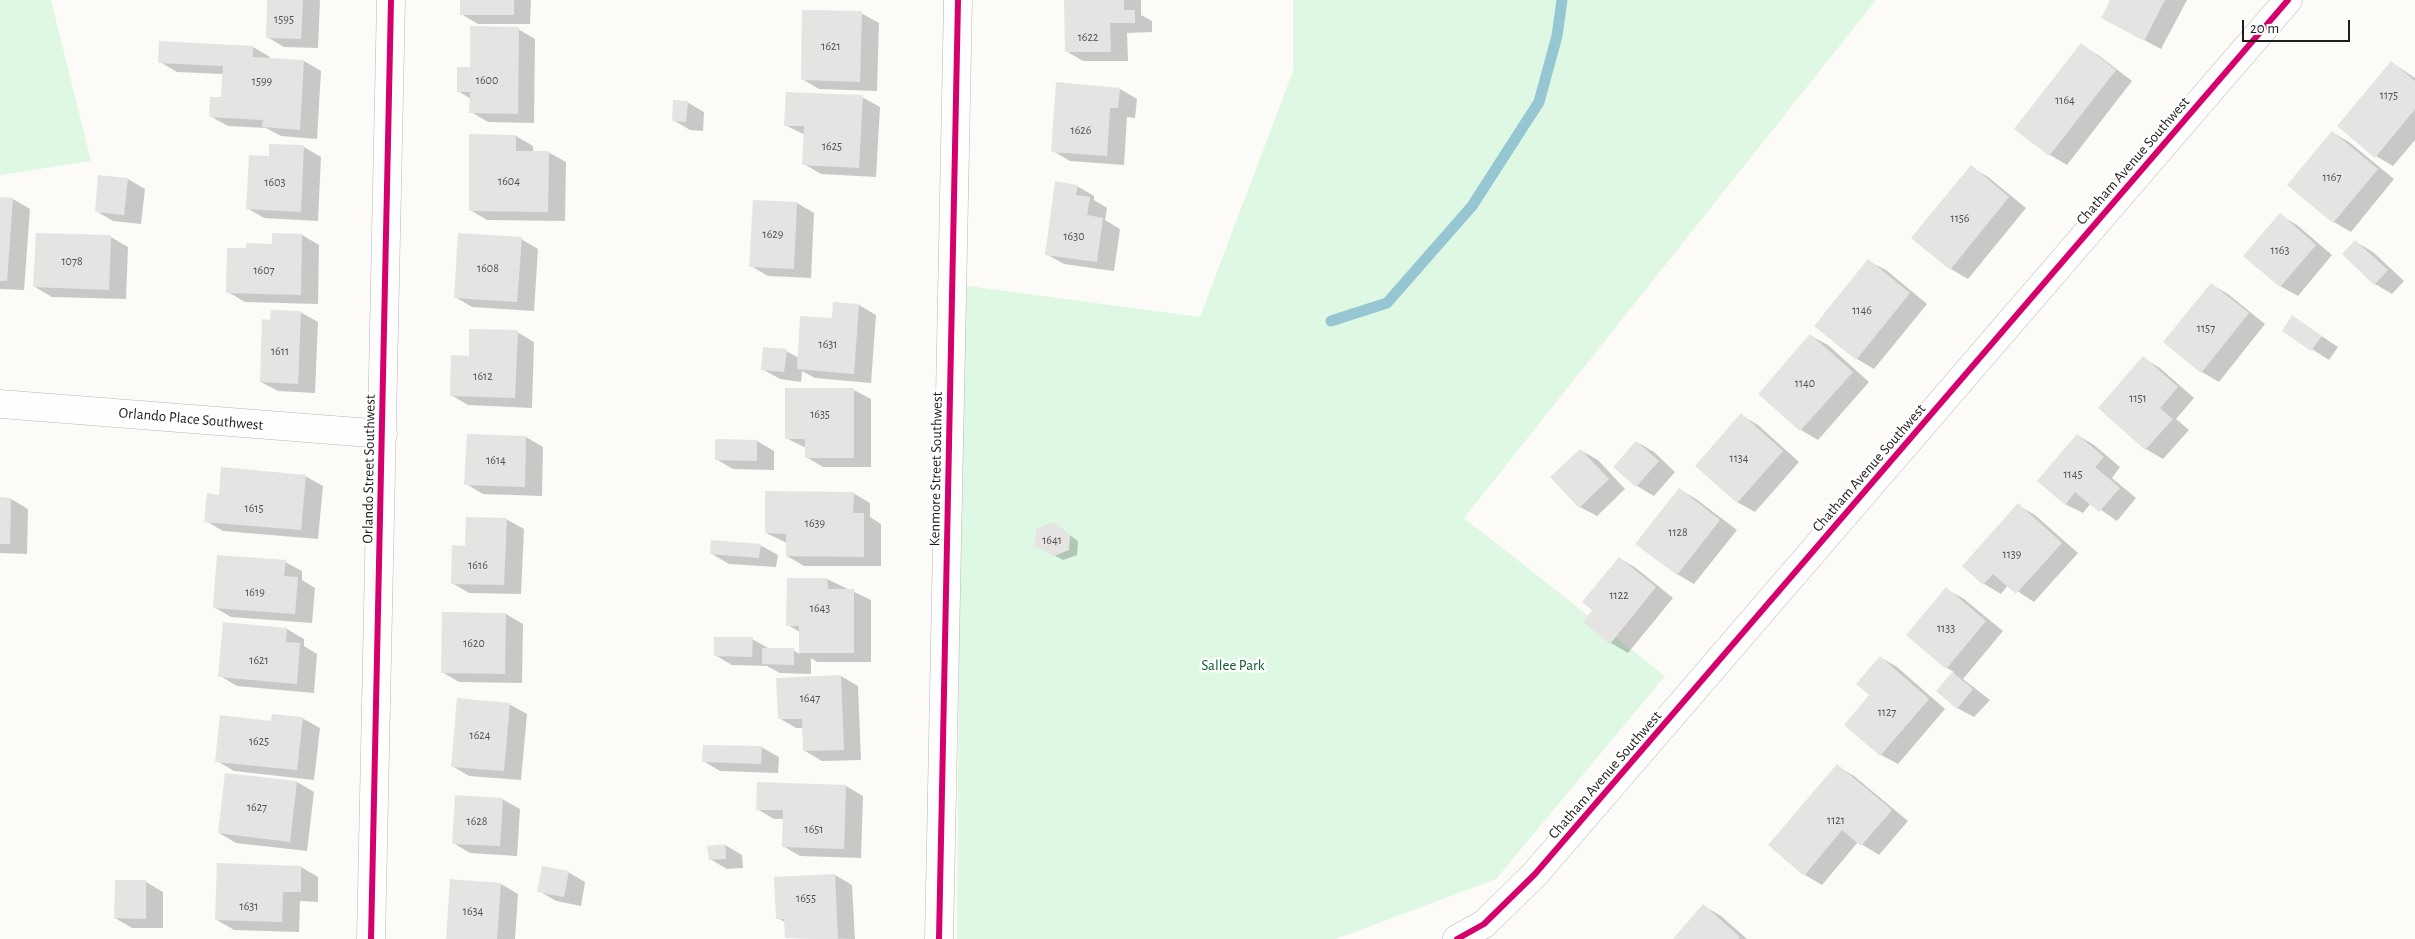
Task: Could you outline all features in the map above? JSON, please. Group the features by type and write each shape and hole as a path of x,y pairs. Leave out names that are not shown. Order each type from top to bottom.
{"street":[{"name":"Orlando Street Southwest","path":"371,939 391,0"},
{"name":"Kenmore Street Southwest","path":"939,939 958,0"},
{"name":"Chatham Avenue Southwest","path":"1457,939 1484,924 1536,874 2288,0"},
{"name":"Orlando Place Southwest","path":"0,404 383,434"}],"green space":[{"path":"0,0 51,0 91,161 0,175"},
{"name":"Sallee Park","path":"1293,0 1876,0 1464,518 1665,676 1496,879 1336,939 957,939 961,285 1200,317 1293,71"}],"building":[{"path":"267,0 303,0 301,39 266,38"},
{"path":"460,0 514,0 514,15 460,15"},
{"path":"1064,0 1124,0 1124,10 1135,10 1135,23 1110,23 1111,52 1065,52"},
{"path":"2110,0 2165,0 2144,41 2101,18"},
{"path":"802,10 862,11 860,82 801,80"},
{"path":"470,26 519,27 518,114 469,113 470,92 457,92 457,67 470,67"},
{"path":"159,41 253,46 253,57 304,60 300,130 262,127 263,120 209,117 210,97 221,97 223,66 158,63"},
{"path":"2081,43 2116,70 2049,156 2014,129"},
{"path":"2391,61 2415,81 2415,109 2375,158 2337,126"},
{"path":"1056,82 1120,88 1118,108 1110,108 1107,156 1051,152"},
{"path":"786,92 863,95 859,168 802,165 804,126 784,126"},
{"path":"673,100 688,101 686,122 672,121"},
{"path":"2332,131 2378,169 2333,223 2287,185"},
{"path":"469,134 516,135 516,151 549,151 548,212 469,211"},
{"path":"269,144 304,145 301,212 246,209 249,155 269,156"},
{"path":"1971,165 2009,197 1950,270 1911,238"},
{"path":"98,175 128,178 124,215 95,212"},
{"path":"1055,181 1078,185 1076,195 1090,197 1087,215 1103,218 1097,262 1045,255"},
{"path":"0,197 13,198 7,281 0,281"},
{"path":"753,200 797,202 794,269 749,267"},
{"path":"2280,213 2316,245 2280,287 2243,256"},
{"path":"36,233 111,235 109,290 33,287"},
{"path":"272,233 302,234 301,295 226,293 227,248 246,248 246,243 272,244"},
{"path":"458,233 522,237 517,302 454,298"},
{"path":"2355,240 2388,270 2374,285 2342,254"},
{"path":"1868,259 1910,293 1856,360 1814,326"},
{"path":"2211,283 2249,313 2201,373 2163,342"},
{"path":"833,302 859,304 854,374 797,369 800,316 832,318"},
{"path":"271,310 301,311 298,384 260,382 262,319 270,320"},
{"path":"2292,315 2322,336 2311,351 2282,331"},
{"path":"469,329 518,330 515,398 450,396 451,355 469,356"},
{"path":"1810,334 1853,372 1800,431 1758,394"},
{"path":"763,347 787,349 784,372 761,370"},
{"path":"2143,356 2178,387 2160,408 2173,419 2145,450 2098,408"},
{"path":"785,388 854,388 854,458 805,458 805,439 785,439"},
{"path":"1741,413 1783,451 1737,503 1695,466"},
{"path":"467,434 526,436 525,487 464,485"},
{"path":"2077,434 2104,457 2095,467 2120,488 2099,512 2075,492 2065,505 2037,481"},
{"path":"715,439 757,440 757,461 715,460"},
{"path":"1636,441 1659,461 1636,487 1613,467"},
{"path":"1580,449 1609,479 1579,508 1550,477"},
{"path":"221,467 306,475 301,530 204,522 207,493 219,495"},
{"path":"1679,488 1720,520 1677,575 1635,544"},
{"path":"765,491 854,492 853,513 864,513 864,557 786,556 786,534 765,533"},
{"path":"0,497 11,498 10,544 0,544"},
{"path":"2018,503 2062,543 2016,594 1993,574 1983,585 1962,566"},
{"path":"466,517 507,518 504,585 451,584 452,545 465,546"},
{"path":"1054,522 1070,535 1069,550 1054,556 1034,546 1037,528"},
{"path":"711,540 761,544 759,558 710,554"},
{"path":"217,555 286,560 284,576 298,577 295,614 213,608"},
{"path":"1619,557 1656,587 1610,644 1583,622 1592,610 1582,602"},
{"path":"787,578 827,578 828,589 854,589 854,653 799,653 799,626 786,626"},
{"path":"1946,587 1986,621 1946,669 1906,635"},
{"path":"442,612 506,613 505,674 441,673"},
{"path":"223,622 287,628 286,642 300,643 297,684 218,677"},
{"path":"714,637 753,637 752,657 714,656"},
{"path":"762,648 794,648 794,665 762,664"},
{"path":"1880,656 1929,699 1880,756 1844,725 1869,695 1856,684"},
{"path":"1952,672 1973,689 1957,709 1936,691"},
{"path":"841,675 844,750 803,751 802,719 778,719 776,678"},
{"path":"457,698 510,703 504,771 451,767"},
{"path":"272,714 303,717 297,770 215,762 220,715 271,721"},
{"path":"703,745 762,746 761,764 702,762"},
{"path":"1837,764 1892,810 1861,846 1842,830 1804,876 1768,845"},
{"path":"225,773 297,781 290,842 218,833"},
{"path":"757,782 846,785 844,849 782,847 783,810 756,810"},
{"path":"455,795 503,798 500,846 452,844"},
{"path":"725,844 726,859 709,860 707,846"},
{"path":"217,863 301,866 301,892 283,892 282,922 215,920"},
{"path":"542,866 569,871 564,897 537,892"},
{"path":"835,874 838,939 785,938 784,919 776,919 774,877"},
{"path":"450,879 501,883 497,939 446,939"},
{"path":"115,880 146,880 146,919 114,918"},
{"path":"1703,904 1740,937 1738,939 1673,939"}],"waterway":[{"path":"1331,321 1387,303 1472,206 1539,102 1557,36 1562,0"}],"cycle path":[{"path":"371,939 391,0"},
{"path":"939,939 958,0"},
{"path":"1457,939 1484,924 1535,874 2288,0"}]}
